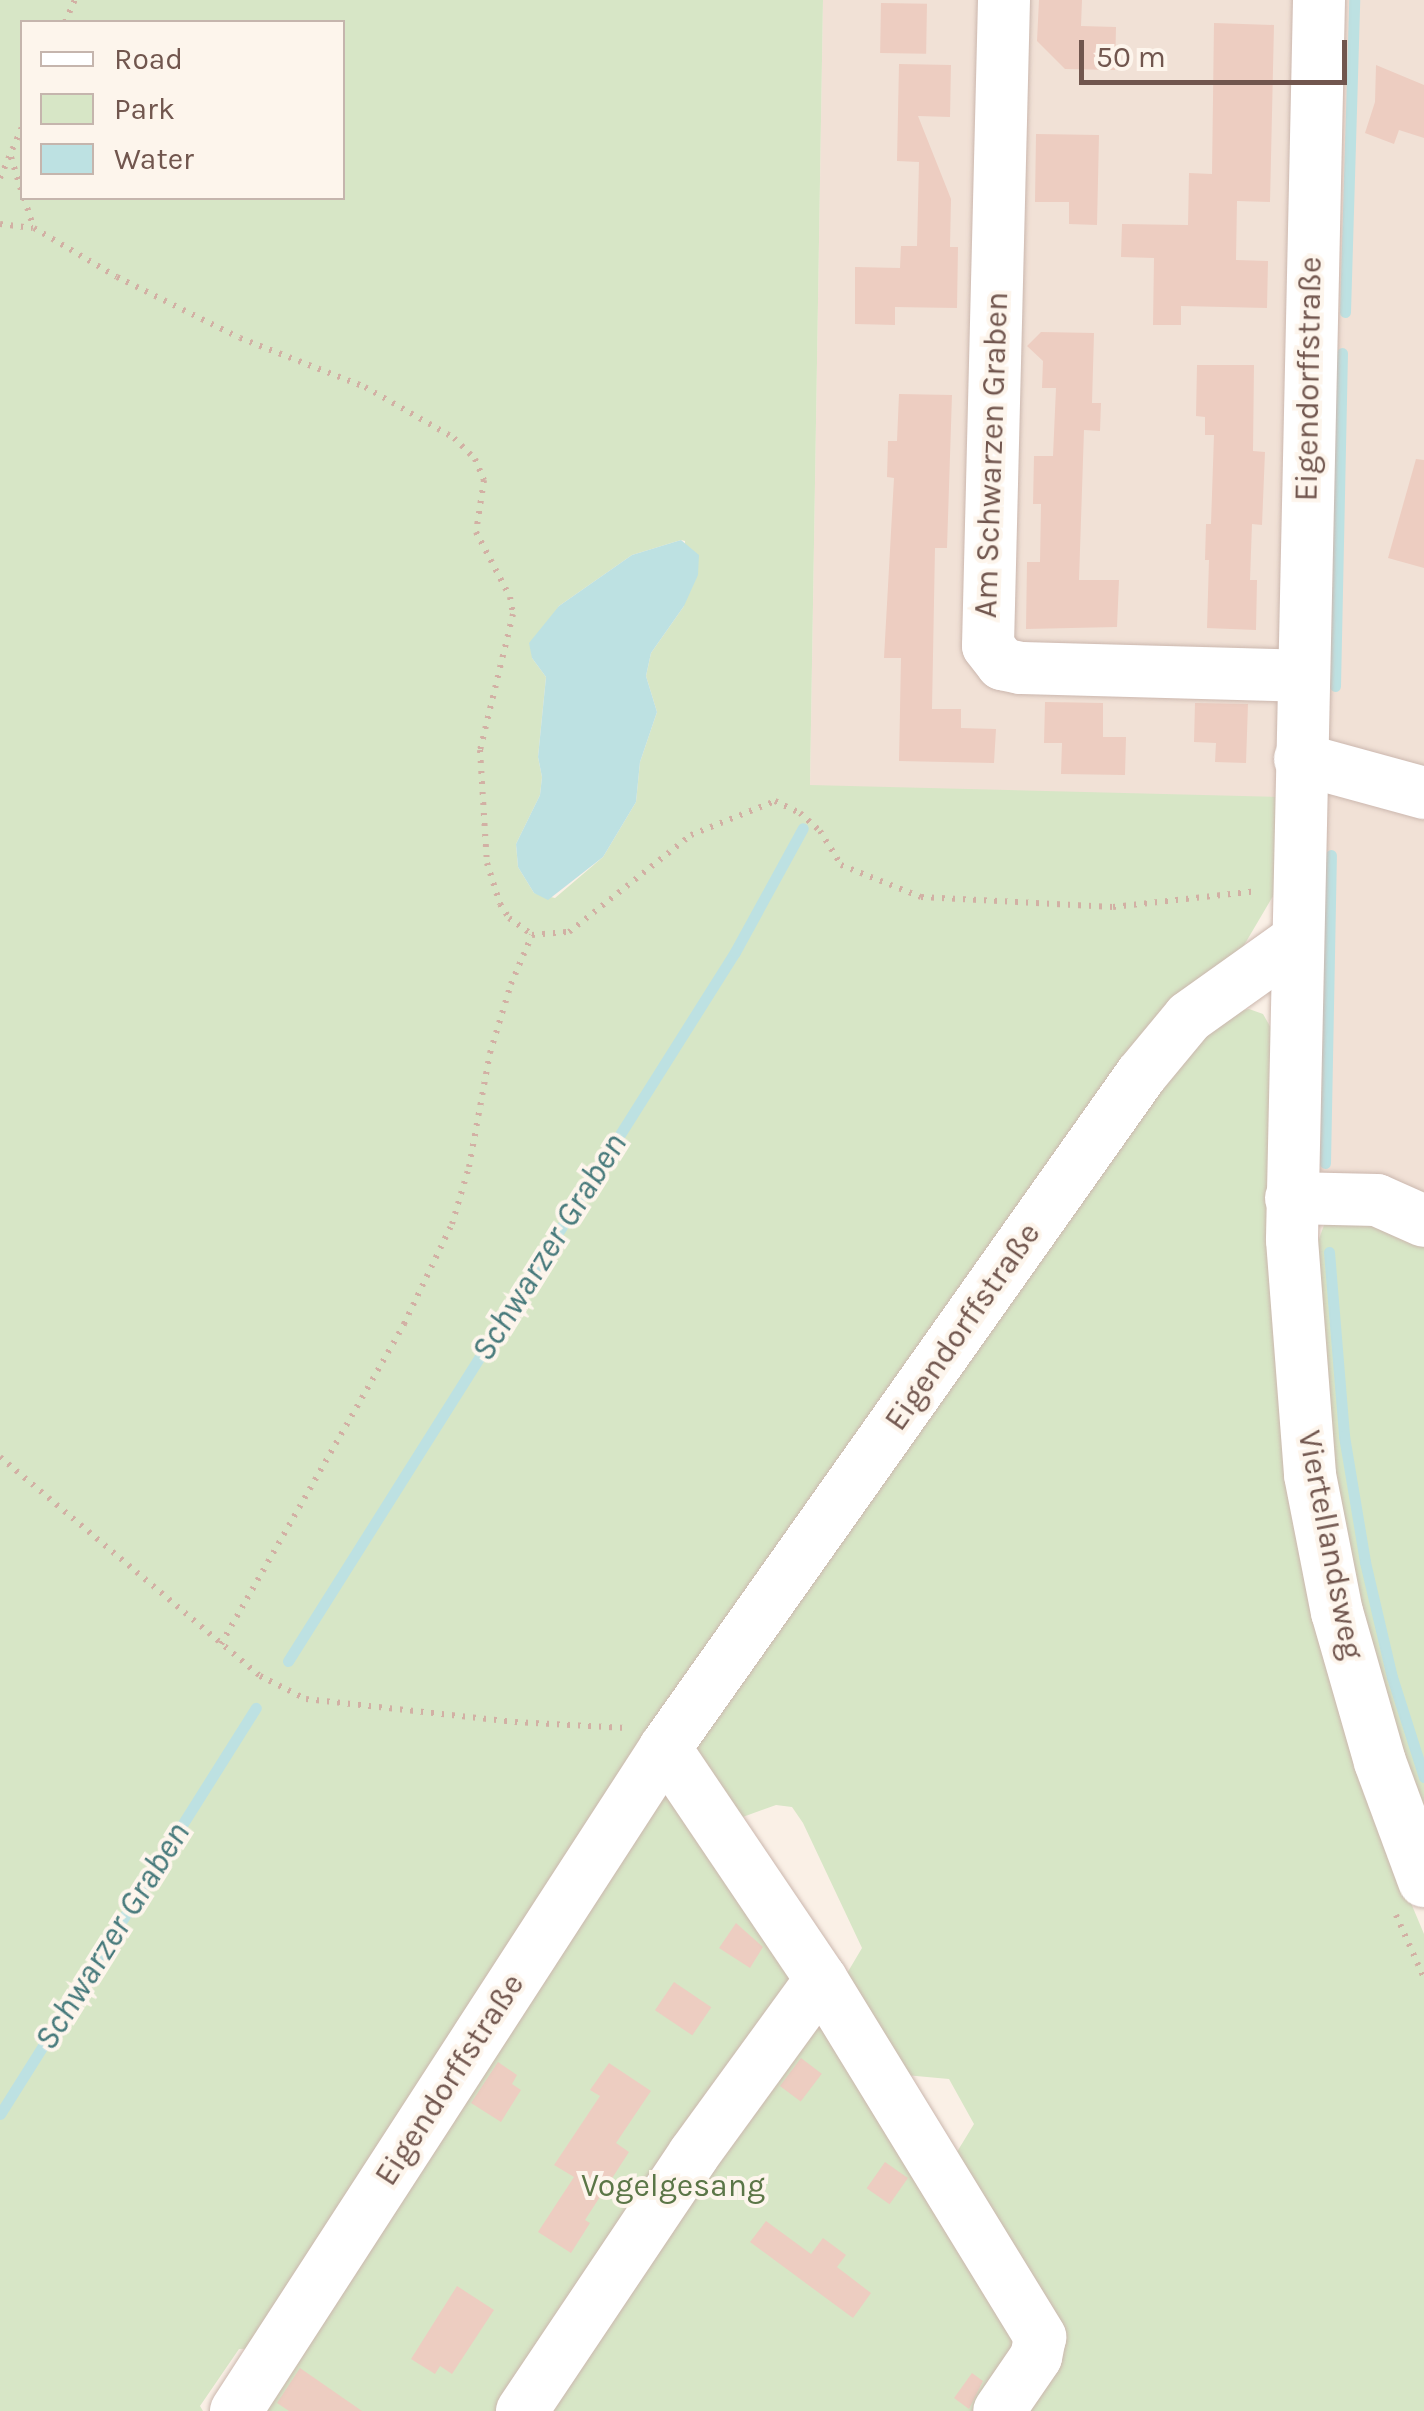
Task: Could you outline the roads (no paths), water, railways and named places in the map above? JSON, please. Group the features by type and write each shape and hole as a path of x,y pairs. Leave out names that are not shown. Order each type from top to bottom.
{"street":[{"name":"Am Schwarzen Graben","path":"1004,0 988,646 1002,664 1022,668 1302,676"},
{"name":"Eigendorffstraße","path":"1294,1113 1318,0"},
{"path":"1300,759 1424,793"},
{"name":"Eigendorffstraße","path":"236,2411 665,1748 1141,1074 1189,1017 1296,940"},
{"name":"Viertellandsweg","path":"1294,1113 1291,1198 1314,1494 1337,1612 1360,1694 1424,1881"},
{"path":"1291,1198 1377,1200 1424,1221"},
{"path":"665,1748 820,1979 1040,2337 1036,2356 1000,2411"},
{"path":"522,2411 694,2154 820,1979"}],"water":[{"path":"681,540 699,555 698,575 684,606 651,653 646,676 657,712 640,762 636,802 603,857 548,900 534,893 518,867 516,844 540,795 542,777 538,757 546,677 532,658 529,643 559,606 632,555"}],"waterway":[{"path":"1345,312 1354,0"},
{"path":"1335,686 1342,353"},
{"name":"Schwarzer Graben","path":"288,1661 735,952 803,828"},
{"path":"1325,1163 1331,855"},
{"path":"1329,1252 1344,1436 1365,1562 1392,1677 1424,1777"},
{"name":"Schwarzer Graben","path":"0,2114 256,1708"}],"park label":[{"name":"Vogelgesang","path":"673,2186"}]}
